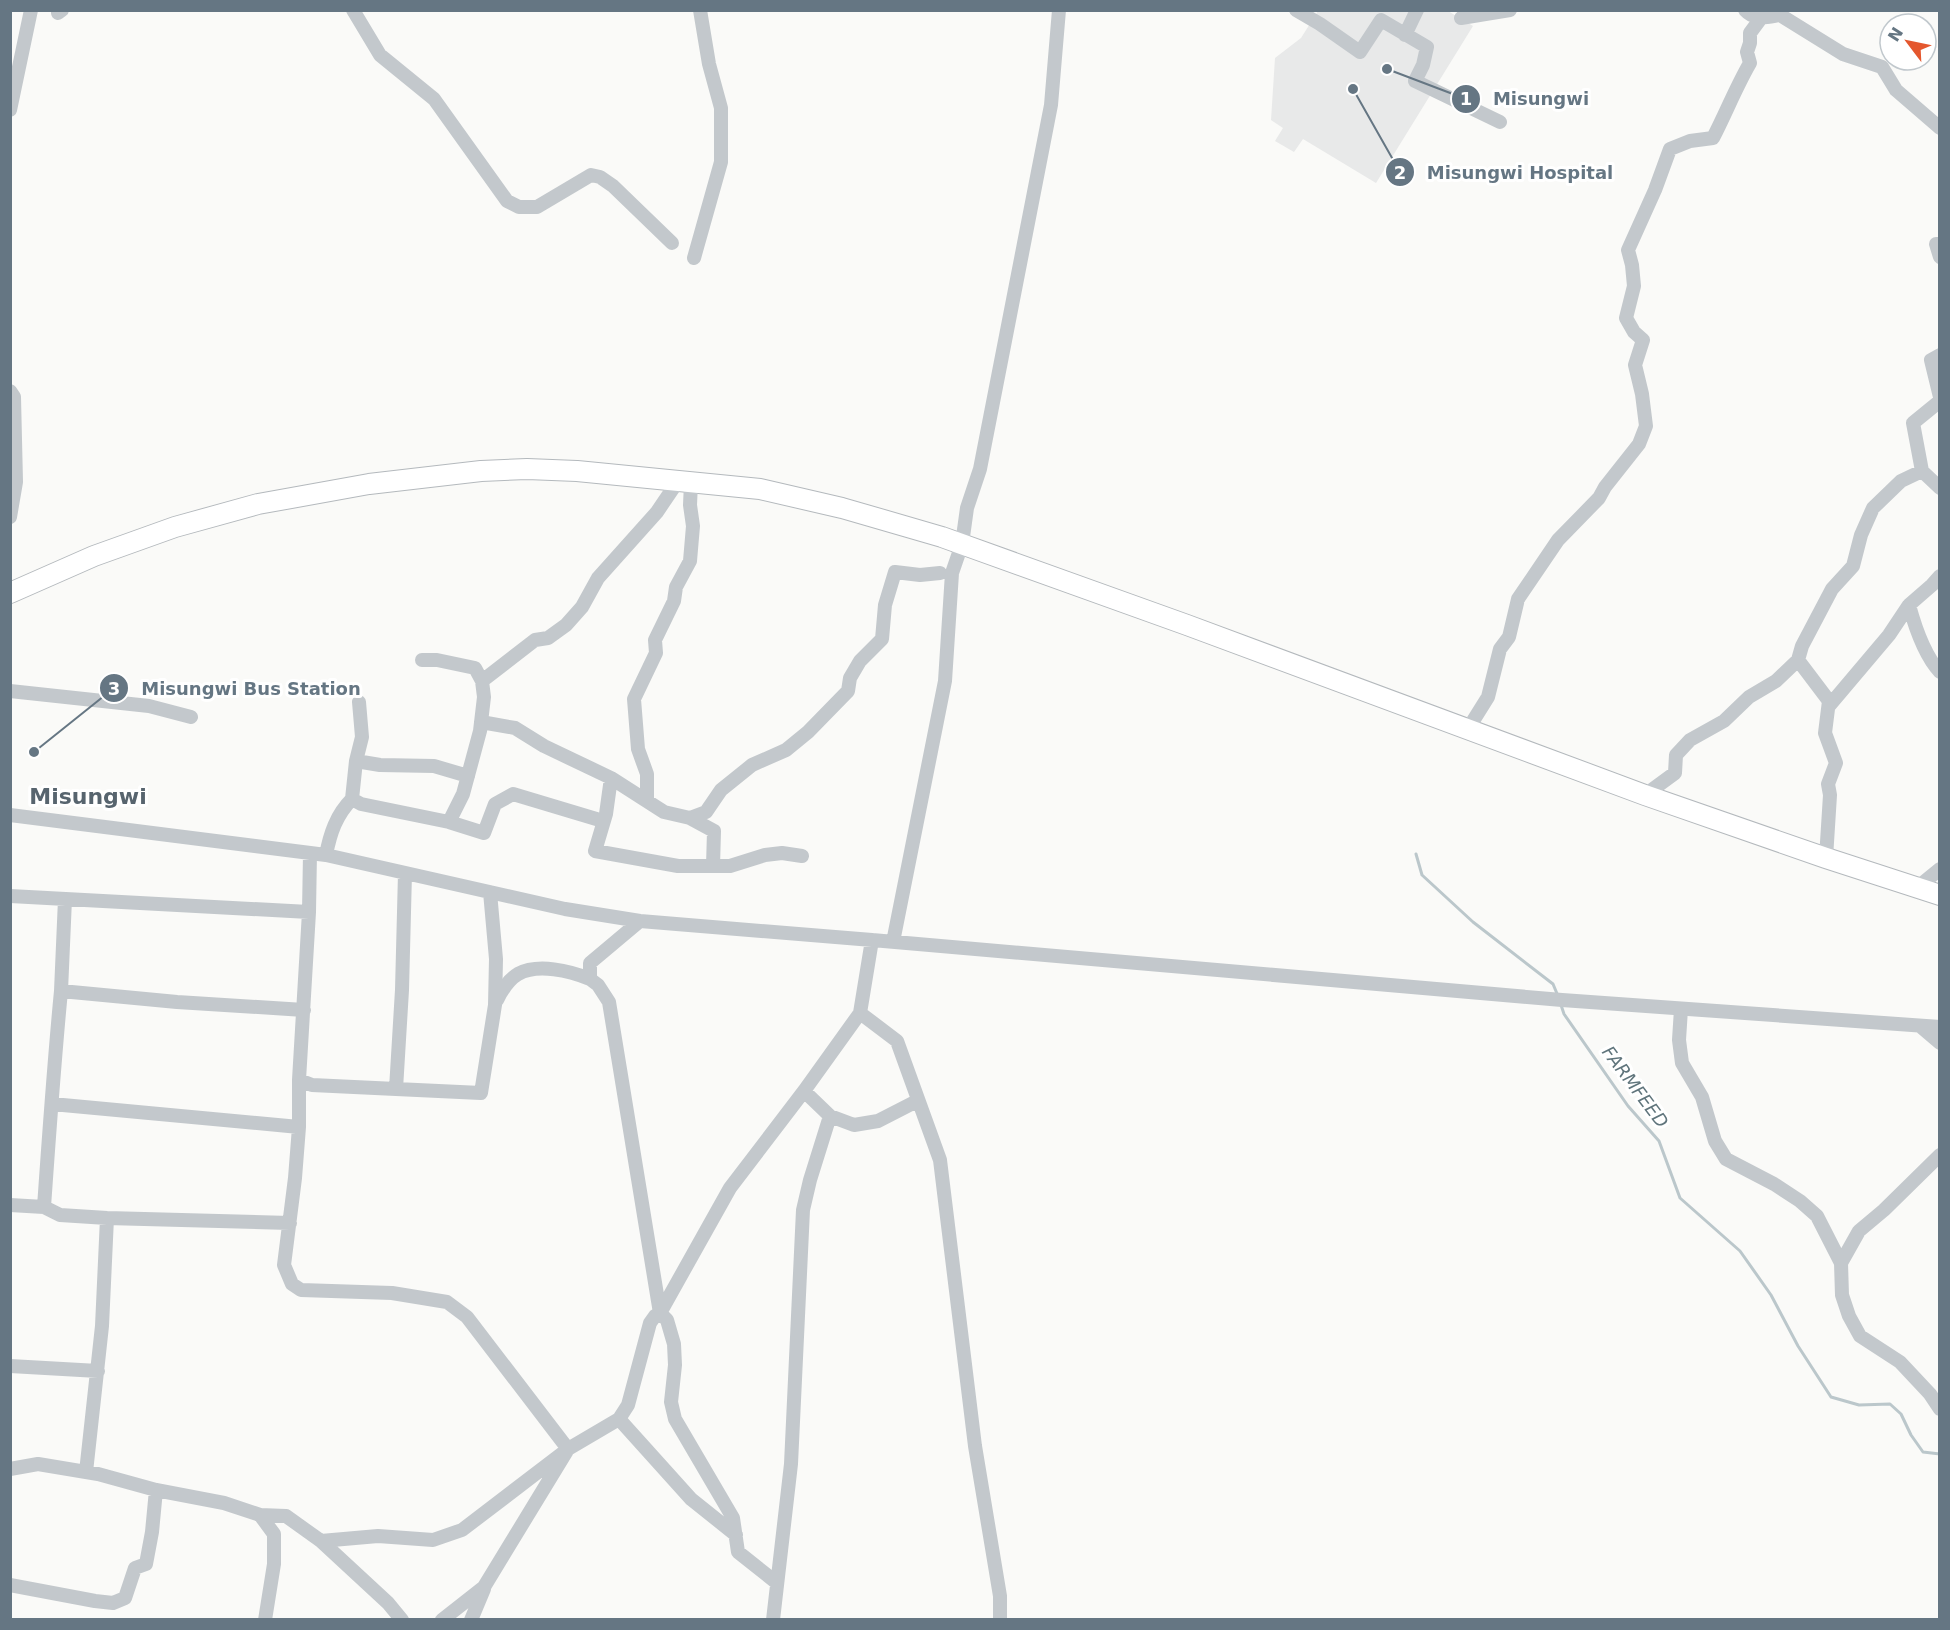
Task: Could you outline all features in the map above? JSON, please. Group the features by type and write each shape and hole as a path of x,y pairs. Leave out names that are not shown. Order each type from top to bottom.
{"highway":[{"path":"10,593 94,556 175,527 258,504 332,489 481,471 527,469 578,471 760,489 842,508 962,544 1645,795 1940,895"}],"street":[{"path":"10,110 31,10"},
{"path":"353,10 380,55 434,99 507,201 519,207 537,207 591,175 600,177 613,186 672,243"},
{"path":"694,258 721,162 721,108 709,64 700,10"},
{"path":"893,942 945,681 952,573 962,544 967,508 980,468 1051,105 1059,10"},
{"path":"1296,10 1359,52 1381,20 1427,47 1423,65 1415,81 1500,122"},
{"path":"1405,35 1418,10"},
{"path":"1461,18 1510,10"},
{"path":"1745,10 1747,14 1780,15 1788,18 1812,36 1843,54 1882,67 1896,90 1940,128"},
{"path":"1468,729 1488,697 1500,649 1509,637 1518,599 1558,540 1599,498 1639,444 1642,431 1646,426 1635,365 1643,340 1634,332 1626,318 1634,286 1628,250 1655,190 1670,149 1690,141 1713,138 1750,63 1747,52 1750,33 1764,15"},
{"path":"1940,244 1936,244 1940,257"},
{"path":"1940,355 1931,360 1940,399 1913,423 1922,471 1940,488"},
{"path":"10,391 14,397 16,482 10,517"},
{"path":"1645,795 1675,772 1676,755 1690,740 1724,721 1749,697 1776,681 1798,660 1802,646 1832,589 1853,566 1861,535 1873,508 1901,481 1922,471"},
{"path":"482,681 535,640 548,638 566,625 582,607 598,578 684,482"},
{"path":"647,800 647,774 638,749 634,699 656,653 655,640 674,601 676,587 690,561 693,526 684,482"},
{"path":"690,818 706,812 721,790 752,765 786,750 808,732 848,691 850,678 860,661 882,639 885,605 895,572 920,575 940,573"},
{"path":"1829,706 1889,635 1908,605 1940,576"},
{"path":"1908,605 1914,624 1934,666 1940,672"},
{"path":"422,660 437,660 475,668 482,681 484,697 481,722 463,794 449,822"},
{"path":"1798,660 1829,701 1825,733 1836,763 1828,784 1830,795 1826,858"},
{"path":"10,691 149,706 191,717"},
{"path":"326,855 331,831 345,806 352,799 356,761 362,737 359,702"},
{"path":"481,722 515,728 544,746 611,778 664,812 690,818 714,831 713,866"},
{"path":"356,761 380,765 434,766 468,776"},
{"path":"611,778 596,851 678,866 730,866 765,855 782,853 802,856"},
{"path":"352,799 362,804 449,822 484,833 495,804 513,794 603,821"},
{"path":"10,815 326,855 565,909 640,921 1569,1000 1940,1027"},
{"path":"310,853 296,1178 284,1265 292,1284 301,1290 392,1293 447,1302 466,1317 568,1449"},
{"path":"1918,887 1940,869"},
{"path":"396,1089 402,990 405,873"},
{"path":"299,1080 312,1085 481,1093 495,1005 496,959 490,892"},
{"path":"10,896 309,912"},
{"path":"44,1207 52,1079 61,991 65,899"},
{"path":"590,979 590,963 640,921"},
{"path":"321,1541 378,1536 433,1540 462,1530 568,1449 619,1419 628,1405 650,1323 660,1313 730,1188 804,1091 860,1012 872,940"},
{"path":"495,1005 504,987 519,974 542,969 563,970 590,979 598,985 609,1002 660,1313 667,1320 674,1344 675,1365 671,1402 675,1419 733,1518 738,1552 777,1583"},
{"path":"61,991 177,1002 304,1010"},
{"path":"1680,1009 1679,1040 1682,1063 1702,1097 1714,1141 1726,1159 1774,1184 1800,1201 1817,1216 1841,1263 1842,1295 1860,1336 1900,1362 1930,1394 1940,1409"},
{"path":"860,1012 897,1041 939,1160 975,1446 1000,1596 1000,1620"},
{"path":"1920,1026 1940,1043"},
{"path":"804,1091 830,1116 854,1125 878,1121 917,1101"},
{"path":"52,1104 299,1127"},
{"path":"773,1620 790,1464 803,1210 830,1116"},
{"path":"1841,1263 1859,1231 1940,1155"},
{"path":"10,1205 44,1207 60,1215 290,1223"},
{"path":"86,1472 102,1326 107,1218"},
{"path":"10,1366 98,1371"},
{"path":"619,1419 691,1499 736,1535"},
{"path":"471,1620 484,1587 568,1449"},
{"path":"10,1469 38,1464 86,1472 156,1490 224,1503 260,1515 286,1516 321,1541 388,1603 402,1620"},
{"path":"10,1585 95,1601 113,1603 125,1598 135,1568 146,1564 156,1490"},
{"path":"260,1515 274,1534 274,1564 265,1620"},
{"path":"442,1620 484,1587"}],"shaded area":[{"path":"1318,11 1448,11 1473,26 1376,183 1303,139 1294,152 1275,141 1283,128 1271,120 1275,58 1301,38"}],"waterway":[{"name":"FARMFEED","path":"1416,854 1422,875 1473,922 1553,984 1558,996"},
{"name":"FARMFEED","path":"1561,1005 1564,1014 1628,1106 1659,1141 1680,1198 1740,1251 1771,1295 1798,1346 1831,1397 1859,1405 1890,1404 1901,1414 1911,1435 1923,1452 1940,1454"}],"place":[{"name":"Misungwi","path":"1387,69"},
{"name":"Misungwi Hospital","path":"1353,89"},
{"name":"Misungwi Bus Station","path":"34,752"}],"district":[{"name":"Misungwi","path":"88,796"}]}
